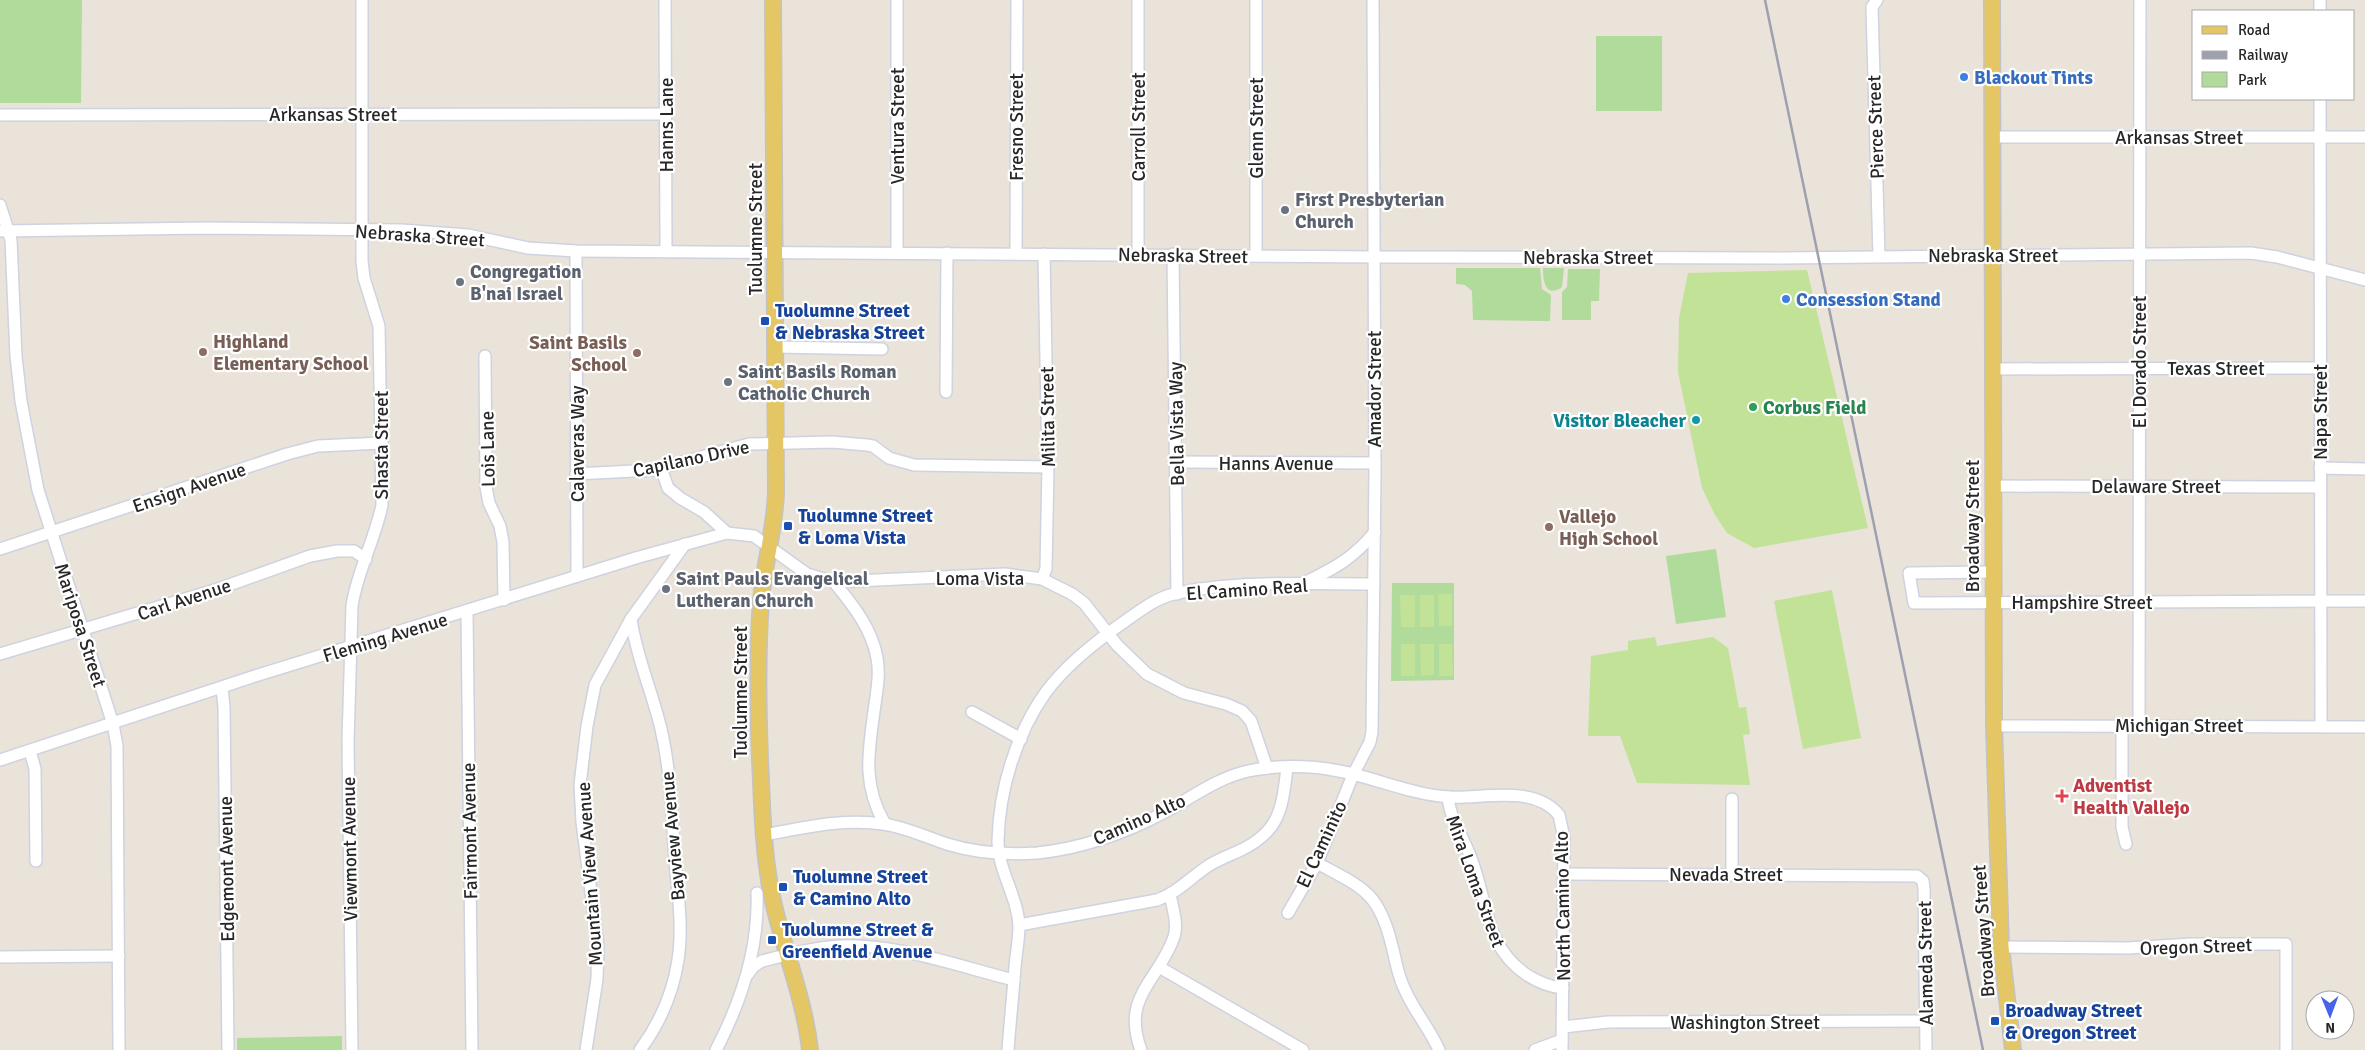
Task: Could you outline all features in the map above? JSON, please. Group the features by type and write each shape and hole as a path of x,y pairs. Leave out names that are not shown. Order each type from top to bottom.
{"main road":[{"name":"Tuolumne Street","path":"773,0 776,347 775,511 762,592 758,645 758,707 764,835 771,895 804,1013 810,1050"},
{"name":"Broadway Street","path":"1992,0 1994,726 2001,947 2013,1050"}],"street":[{"name":"Shasta Street","path":"350,648 355,584 378,528 382,505 379,326 364,278 362,230 362,0"},
{"name":"Hanns Lane","path":"665,0 666,251"},
{"name":"Ventura Street","path":"897,0 897,253"},
{"name":"Fresno Street","path":"1016,253 1017,0"},
{"name":"Carroll Street","path":"1138,0 1138,254"},
{"name":"Glenn Street","path":"1256,0 1256,256"},
{"name":"Amador Street","path":"1353,775 1370,742 1372,732 1375,464 1373,0"},
{"name":"Pierce Street","path":"1877,0 1872,7 1879,256"},
{"name":"El Dorado Street","path":"2139,725 2140,0"},
{"name":"Napa Street","path":"2320,100 2321,726"},
{"name":"Arkansas Street","path":"0,115 666,114"},
{"name":"Arkansas Street","path":"1993,137 2365,137"},
{"name":"Mariposa Street","path":"0,205 13,265 16,356 21,401 38,490 113,724 117,746 119,1050"},
{"name":"Nebraska Street","path":"5,231 207,228 362,230 468,235 528,248 576,251 1373,257 2251,253 2277,257 2365,280"},
{"name":"Calaveras Way","path":"576,251 577,576"},
{"path":"946,392 947,253"},
{"name":"Milita Street","path":"1042,578 1046,569 1048,467 1044,254"},
{"name":"Bella Vista Way","path":"1173,254 1177,462 1177,594"},
{"path":"776,347 882,349"},
{"name":"Lois Lane","path":"485,356 486,487 489,503 500,526 503,542 504,600"},
{"name":"Texas Street","path":"1992,369 2320,368"},
{"name":"Capilano Drive","path":"576,474 661,468 749,444 776,442 832,442 867,445 873,446 889,458 914,465 1048,467"},
{"name":"Ensign Avenue","path":"0,549 287,454 318,446 382,443"},
{"name":"Hanns Avenue","path":"1177,462 1375,464"},
{"path":"661,468 668,488 680,498 704,512 727,533"},
{"path":"2320,468 2365,468"},
{"name":"Delaware Street","path":"1992,486 2320,487"},
{"path":"1302,584 1348,559 1359,551 1374,532"},
{"name":"Fleming Avenue","path":"0,760 577,576 685,544 727,533 754,536 769,547"},
{"name":"Mountain View Avenue","path":"586,1050 597,979 598,948 582,822 580,785 583,752 595,685 631,619 685,544"},
{"name":"Loma Vista","path":"769,547 807,574 834,582 1005,574 1042,578 1072,594 1084,604 1131,660 1168,686 1184,693 1226,704 1242,711 1251,721 1267,768"},
{"name":"Carl Avenue","path":"0,654 215,590 310,556 346,551 354,552 366,559"},
{"name":"Hampshire Street","path":"1993,572 1909,573 1914,603 2365,601"},
{"path":"834,582 866,627 877,658 878,683 869,755 869,776 872,796 885,824"},
{"name":"El Camino Real","path":"1008,1050 1019,925 999,854 998,840 1004,791 1021,739 1046,692 1070,665 1108,633 1143,608 1177,594 1202,589 1302,584 1374,584"},
{"name":"Fairmont Avenue","path":"467,612 472,1050"},
{"name":"Bayview Avenue","path":"631,619 634,643 655,705 666,756 679,924 678,960 663,1014 640,1050"},
{"name":"Viewmont Avenue","path":"350,648 348,742 352,1050"},
{"name":"Edgemont Avenue","path":"222,688 224,707 228,1050"},
{"path":"972,712 1021,739"},
{"path":"2122,725 2122,827 2126,844"},
{"name":"Michigan Street","path":"1994,726 2365,726"},
{"path":"30,750 35,768 36,861"},
{"name":"Camino Alto","path":"764,835 830,824 863,822 885,824 950,845 999,854 1039,853 1103,837 1160,814 1225,778 1267,768 1338,771 1401,788 1448,796 1512,796"},
{"path":"1019,925 1170,896 1207,867 1257,842 1271,830 1283,804 1287,768"},
{"name":"El Caminito","path":"1288,913 1317,862 1353,775"},
{"name":"Mira Loma Street","path":"1448,796 1449,810 1470,854 1491,928 1502,953 1512,964 1530,977 1548,985 1563,988"},
{"name":"North Camino Alto","path":"1512,796 1539,799 1559,815 1564,838 1562,1045"},
{"path":"1732,800 1732,874"},
{"path":"1317,862 1362,888 1376,902 1388,929 1405,991 1432,1033 1439,1050"},
{"name":"Nevada Street","path":"1564,874 1889,876"},
{"name":"Alameda Street","path":"1889,876 1914,875 1920,878 1924,884 1926,1050"},
{"path":"748,974 758,917 757,893"},
{"path":"1141,1050 1134,1020 1136,1007 1143,990 1159,967 1174,936 1175,919 1170,896"},
{"name":"Oregon Street","path":"2001,947 2128,948 2192,944 2286,944 2286,1050"},
{"path":"716,1050 748,974 753,967 762,961 839,946 872,947 1014,980"},
{"path":"0,956 119,956"},
{"path":"1159,967 1303,1050"},
{"name":"Washington Street","path":"1563,1027 1608,1022 1926,1021"},
{"path":"1535,1050 1562,1045"}],"green space":[{"path":"0,0 82,0 81,103 0,103"},
{"path":"1596,36 1662,36 1662,111 1596,111"},
{"path":"1456,268 1540,268 1542,289 1551,295 1550,321 1473,320 1472,291 1465,285 1456,284"},
{"path":"1543,268 1564,268 1562,287 1552,291 1546,286"},
{"path":"1568,269 1600,269 1599,301 1591,301 1591,320 1562,320 1562,292 1567,287"},
{"path":"1807,270 1868,528 1754,548 1727,533 1715,515 1702,488 1678,372 1679,318 1688,273"},
{"path":"1716,549 1726,617 1676,624 1666,556"},
{"path":"1392,583 1454,583 1454,680 1391,681"},
{"path":"1832,590 1861,738 1803,749 1774,601"},
{"path":"1438,594 1452,594 1452,626 1439,626"},
{"path":"1400,595 1415,595 1415,627 1401,627"},
{"path":"1420,595 1434,595 1434,627 1420,627"},
{"path":"1655,637 1657,646 1713,637 1728,648 1739,708 1746,707 1750,734 1743,735 1750,785 1637,783 1620,736 1588,736 1591,656 1628,650 1628,641"},
{"path":"1401,644 1415,644 1415,676 1401,676"},
{"path":"1420,644 1434,644 1434,675 1421,676"},
{"path":"1439,644 1452,644 1453,676 1439,676"},
{"path":"342,1036 342,1050 237,1050 237,1038"}],"railway":[{"path":"1765,0 1983,1050"}],"place":[{"name":"Blackout Tints","path":"1964,77"},
{"name":"First Presbyterian Church","path":"1285,210"},
{"name":"Congregation B'nai Israel","path":"460,282"},
{"name":"Consession Stand","path":"1786,299"},
{"name":"Tuolumne Street & Nebraska Street","path":"765,321"},
{"name":"Highland Elementary School","path":"203,352"},
{"name":"Saint Basils School","path":"637,353"},
{"name":"Saint Basils Roman Catholic Church","path":"728,382"},
{"name":"Corbus Field","path":"1753,407"},
{"name":"Visitor Bleacher","path":"1696,420"},
{"name":"Tuolumne Street & Loma Vista","path":"788,526"},
{"name":"Vallejo High School","path":"1549,527"},
{"name":"Saint Pauls Evangelical Lutheran Church","path":"666,589"},
{"name":"Adventist Health Vallejo","path":"2062,796"},
{"name":"Tuolumne Street & Camino Alto","path":"783,887"},
{"name":"Tuolumne Street & Greenfield Avenue","path":"772,940"},
{"name":"Broadway Street & Oregon Street","path":"1995,1021"}]}
